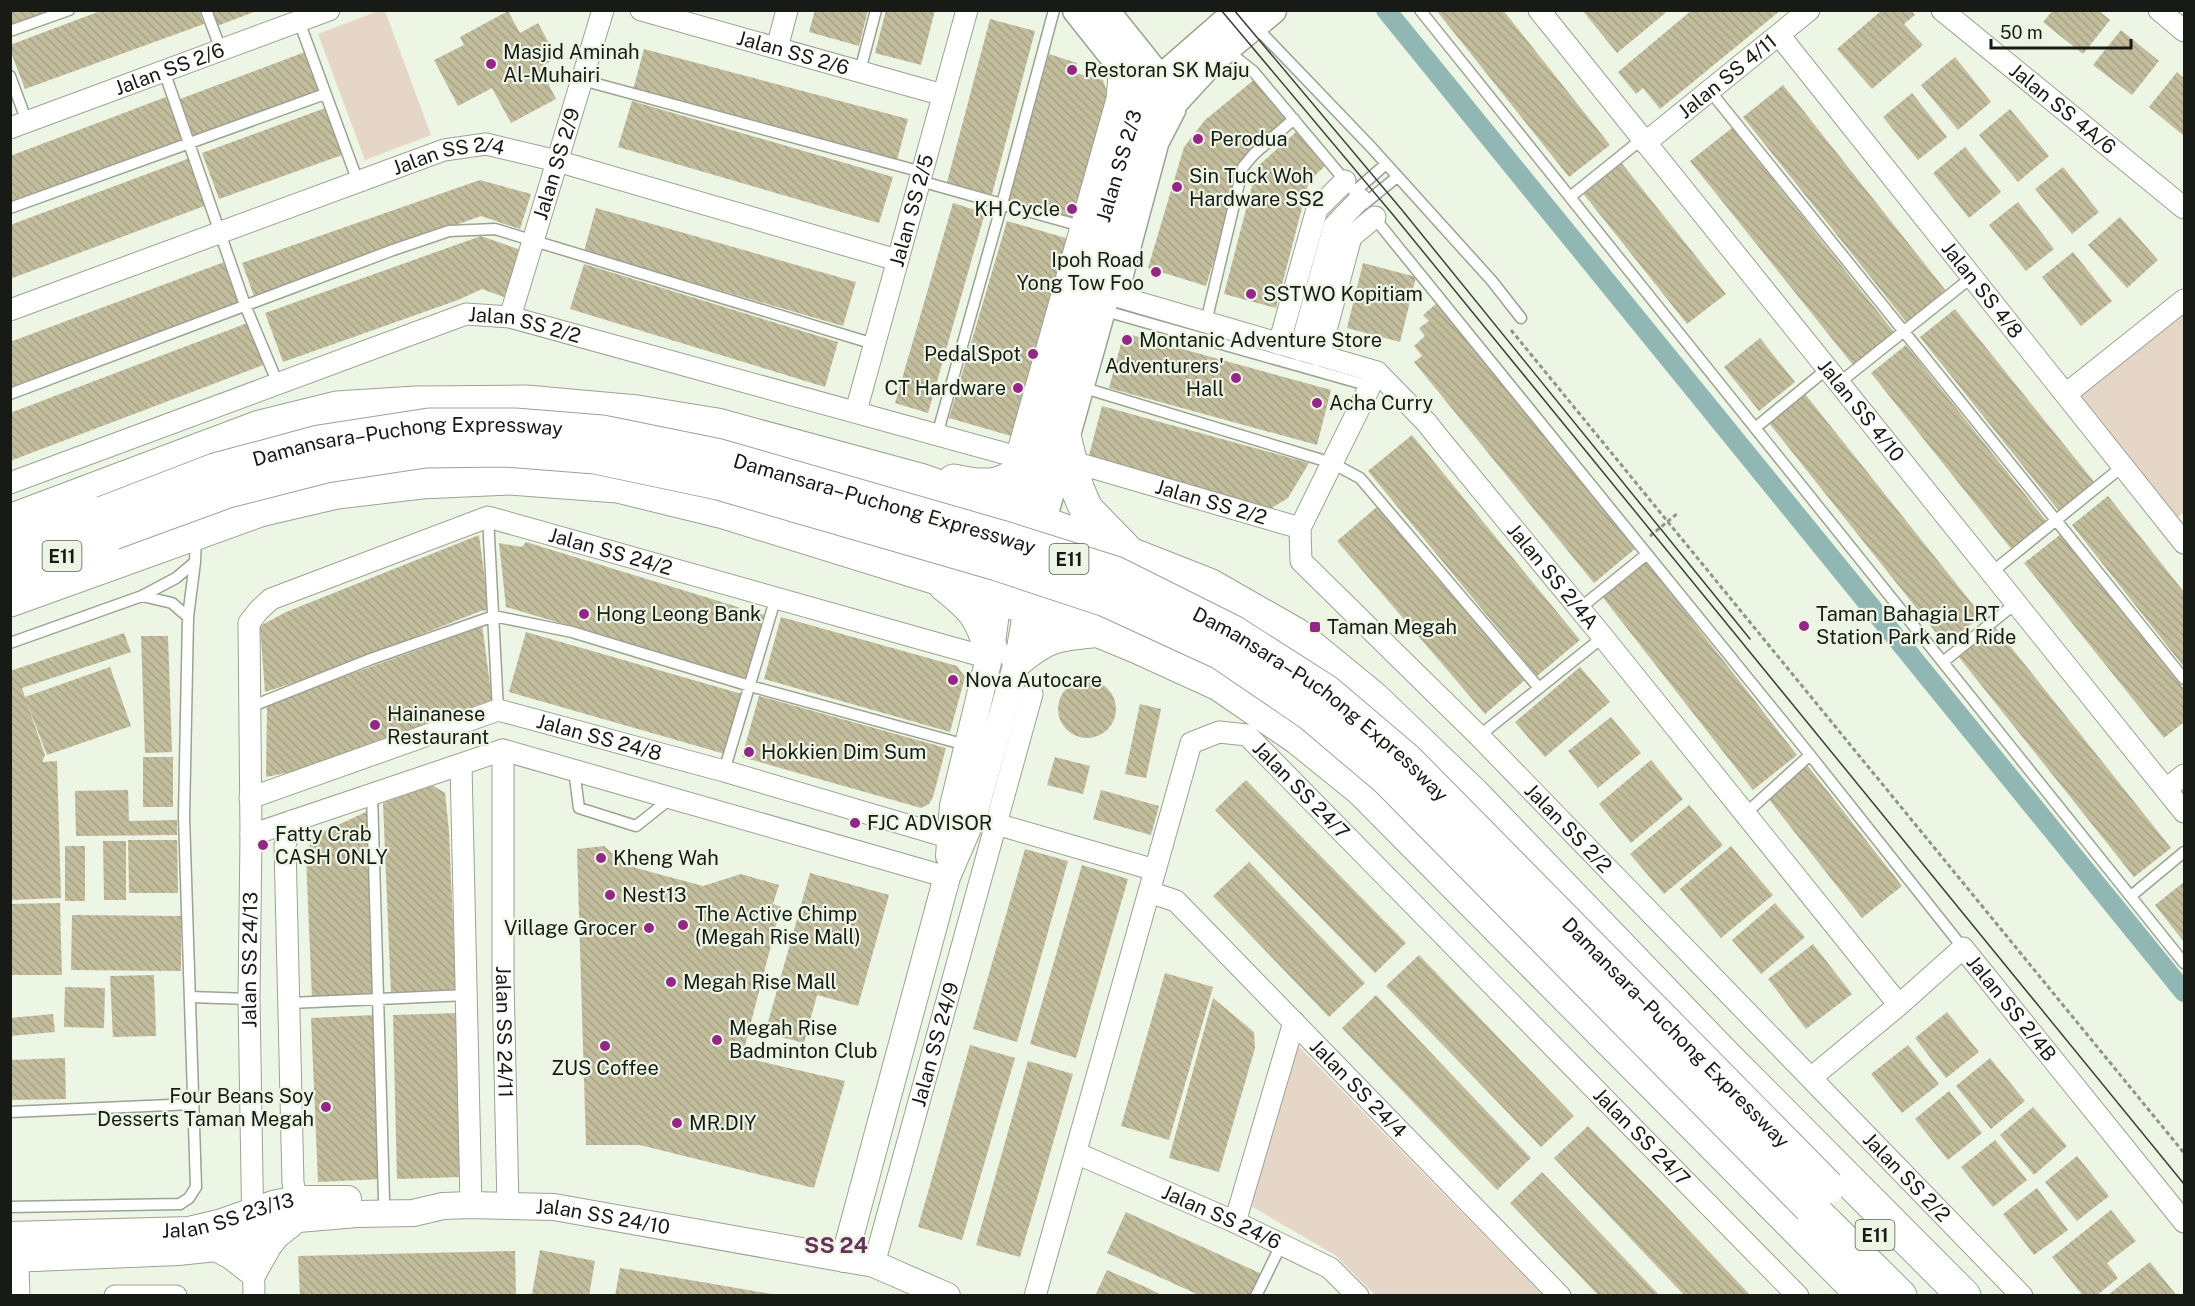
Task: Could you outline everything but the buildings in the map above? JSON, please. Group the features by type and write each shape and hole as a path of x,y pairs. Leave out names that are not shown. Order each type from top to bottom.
{"highway":[{"path":"10,521 260,427 337,408 416,403 525,402 637,412 717,425 923,482 1130,554 1209,585 1295,634 1373,698 1473,794 1715,1045 1964,1296"},
{"path":"1067,449 1077,488 1086,509 1130,554"},
{"name":"Damansara–Puchong Expressway","path":"10,546 326,466 425,451 505,450 595,457 718,483 997,564 1106,600 1221,653 1309,712 1386,778 1819,1197"},
{"path":"923,482 943,478 972,485 1000,484 1017,477 1024,459"},
{"path":"10,600 196,547 260,510 336,492 421,482 510,478 618,486 724,512 1097,630 1219,684 1298,738 1361,789 1864,1296"},
{"path":"923,482 949,501 955,509 961,528 956,556 943,572 934,577"},
{"name":"Damansara–Puchong Expressway","path":"10,579 108,523"},
{"path":"1097,630 1092,610 1095,590 1112,564 1130,554"},
{"path":"934,577 963,599 976,614 999,656 1058,634 1097,630"},
{"name":"E11","path":"1819,1197 1900,1296"},
{"name":"E11","path":"1819,1197 1936,1296"}],"main road":[{"name":"Jalan SS 2/3","path":"1077,10 1120,64 1156,97"},
{"path":"1104,10 1156,97"},
{"path":"1156,97 1255,15"},
{"path":"1156,97 1202,79 1229,56 1255,15"},
{"name":"Jalan SS 2/3","path":"1029,520 1067,449 1078,386 1110,300 1149,139 1156,97"},
{"name":"Jalan SS 2/3","path":"1029,520 1024,459 1136,108 1156,97"},
{"path":"1012,603 1029,520"}],"street":[{"name":"Jalan SS 2/6","path":"19,125 328,10"},
{"name":"Jalan SS 2/9","path":"510,317 603,10"},
{"name":"Jalan SS 2/6","path":"641,10 943,94"},
{"path":"777,48 787,10"},
{"name":"Jalan SS 2/5","path":"856,411 967,10"},
{"name":"Jalan SS 4/10","path":"1539,10 2184,812"},
{"name":"Jalan SS 4/11","path":"1644,141 1710,91 1809,10"},
{"name":"Jalan SS 4A/6","path":"1942,10 2184,208"},
{"path":"2159,10 2184,31"},
{"name":"Jalan SS 4/8","path":"1779,35 2123,466 2181,530"},
{"path":"1024,459 1081,226 1117,99 1120,64"},
{"name":"Jalan SS 2/4","path":"10,310 444,150 486,144 557,161 897,260"},
{"path":"1279,344 1317,209 1359,199"},
{"path":"1310,353 1334,226 1359,199"},
{"path":"1110,300 1206,322 1310,353 1373,379 1300,528"},
{"path":"2066,394 2184,300"},
{"name":"Jalan SS 2/2","path":"10,483 466,315 510,317 1024,459"},
{"name":"Jalan SS 2/4A","path":"1373,379 1426,422 1603,637 1899,1005"},
{"name":"Jalan SS 2/2","path":"1067,449 1300,528 1300,561 1479,736 2022,1296"},
{"name":"Jalan SS 24/2","path":"488,517 999,656"},
{"name":"Jalan SS 24/13","path":"253,1284 249,999 251,835 249,623 270,599 488,517"},
{"name":"Jalan SS 24/9","path":"843,1259 947,877 974,814 999,656 1012,603"},
{"name":"Jalan SS 24/9","path":"947,877 953,806 966,745 999,656"},
{"name":"Jalan SS 24/9","path":"874,1264 1032,694"},
{"path":"250,798 498,710"},
{"name":"Jalan SS 24/8","path":"498,710 724,771 951,838"},
{"name":"Jalan SS 24/7","path":"1035,1296 1191,743 1219,732 1247,735 1798,1296"},
{"path":"251,835 503,750"},
{"name":"Jalan SS 24/8","path":"503,750 947,877"},
{"name":"Jalan SS 24/11","path":"503,750 502,978 508,1206"},
{"path":"461,765 471,1205"},
{"path":"2166,789 2184,775"},
{"path":"250,798 268,812 292,821"},
{"path":"216,1248 231,1256 253,1284 273,1240 298,1209 293,1183 285,845 292,821"},
{"path":"996,824 1155,870"},
{"name":"Jalan SS 24/4","path":"1149,892 1176,901 1560,1296"},
{"name":"Jalan SS 2/4B","path":"1812,1077 1963,948 2184,1222"},
{"path":"1235,1222 1294,1022"},
{"name":"Jalan SS 24/6","path":"1076,1153 1235,1222 1330,1268 1359,1296"},
{"name":"Jalan SS 23/13","path":"298,1209 418,1197 443,1206"},
{"name":"Jalan SS 24/10","path":"252,1222 298,1209 357,1214 413,1213 443,1206 471,1205 554,1207 874,1264 935,1293"},
{"name":"Jalan SS 23/13","path":"14,1246 252,1222"},
{"name":"Jalan SS 23/13","path":"14,1246 178,1252 216,1248 252,1222"},
{"path":"14,1246 19,1296"},
{"path":"115,1296 176,1296"}],"lane":[{"path":"10,31 69,10"},
{"path":"206,10 221,50"},
{"path":"860,71 876,10"},
{"path":"937,435 1054,10"},
{"path":"1420,10 2184,963"},
{"path":"1255,15 1492,281 1521,318"},
{"path":"299,21 358,182"},
{"path":"1229,56 1253,71 1294,119 1810,755 1963,948"},
{"path":"164,71 245,305 278,384"},
{"path":"10,76 19,125"},
{"path":"1202,79 1176,117 1163,145 1110,300 1373,379"},
{"path":"582,80 921,176 1002,204 1081,226"},
{"path":"1710,91 2184,679"},
{"path":"10,208 325,94"},
{"path":"1206,322 1243,167 1254,154 1294,119"},
{"path":"1569,196 1644,141"},
{"path":"1359,199 1386,164"},
{"path":"1359,199 1397,177"},
{"path":"10,394 245,305 450,231 495,229 874,344"},
{"path":"1755,428 1904,331 1972,277"},
{"path":"1078,386 1332,463 1360,478 1539,688"},
{"path":"1992,572 2123,466"},
{"path":"488,517 498,710"},
{"path":"10,643 142,596 176,578 196,547"},
{"path":"10,1207 180,1204 189,1198 196,1186 184,817 188,618 196,547"},
{"path":"1579,609 1647,554"},
{"path":"142,596 172,603 188,618"},
{"path":"724,771 776,597"},
{"path":"1943,662 2016,603"},
{"path":"250,707 371,658 494,616 572,632 750,686 966,745"},
{"path":"1479,736 1603,637"},
{"path":"1745,814 1810,755"},
{"path":"574,770 579,808 636,826 670,799"},
{"path":"372,794 384,1199"},
{"path":"2131,896 2184,852"},
{"path":"290,1004 467,995"},
{"path":"190,997 249,999"},
{"path":"10,1112 193,1104"},
{"path":"1256,1296 1281,1245"}],"path":[{"path":"1510,329 2184,1153"},
{"path":"1650,536 1678,513"}],"shaded area":[{"path":"381,10 385,11 431,135 365,160 318,34"},
{"path":"2184,311 2184,512 2176,519 2076,399"},
{"path":"1296,1044 1542,1296 1375,1295 1335,1255 1249,1205"}],"waterway":[{"path":"1386,10 2184,992"}],"tram line":[{"path":"1221,10 1394,216 2184,1184"},
{"path":"1234,10 1402,210 1750,639"}],"place":[{"name":"Masjid Aminah Al-Muhairi","path":"491,64"},
{"name":"Restoran SK Maju","path":"1072,70"},
{"name":"Perodua","path":"1198,139"},
{"name":"Sin Tuck Woh Hardware SS2","path":"1177,187"},
{"name":"KH Cycle","path":"1072,209"},
{"name":"Ipoh Road Yong Tow Foo","path":"1156,272"},
{"name":"SSTWO Kopitiam","path":"1251,294"},
{"name":"Montanic Adventure Store","path":"1127,340"},
{"name":"PedalSpot","path":"1033,354"},
{"name":"Adventurers' Hall","path":"1236,378"},
{"name":"CT Hardware","path":"1018,388"},
{"name":"Acha Curry","path":"1317,403"},
{"name":"Hong Leong Bank","path":"584,614"},
{"name":"Taman Bahagia LRT Station Park and Ride","path":"1804,626"},
{"name":"Taman Megah","path":"1315,627"},
{"name":"Nova Autocare","path":"953,680"},
{"name":"Hainanese Restaurant","path":"375,725"},
{"name":"Hokkien Dim Sum","path":"749,752"},
{"name":"FJC ADVISOR","path":"855,823"},
{"name":"Fatty Crab CASH ONLY","path":"263,845"},
{"name":"Kheng Wah","path":"601,858"},
{"name":"Nest13","path":"610,895"},
{"name":"The Active Chimp (Megah Rise Mall)","path":"683,925"},
{"name":"Village Grocer","path":"649,928"},
{"name":"Megah Rise Mall","path":"671,982"},
{"name":"Megah Rise Badminton Club","path":"717,1040"},
{"name":"ZUS Coffee","path":"605,1046"},
{"name":"Four Beans Soy Desserts Taman Megah","path":"326,1107"},
{"name":"MR.DIY","path":"677,1123"}],"district":[{"name":"SS 24","path":"836,1245"}]}
